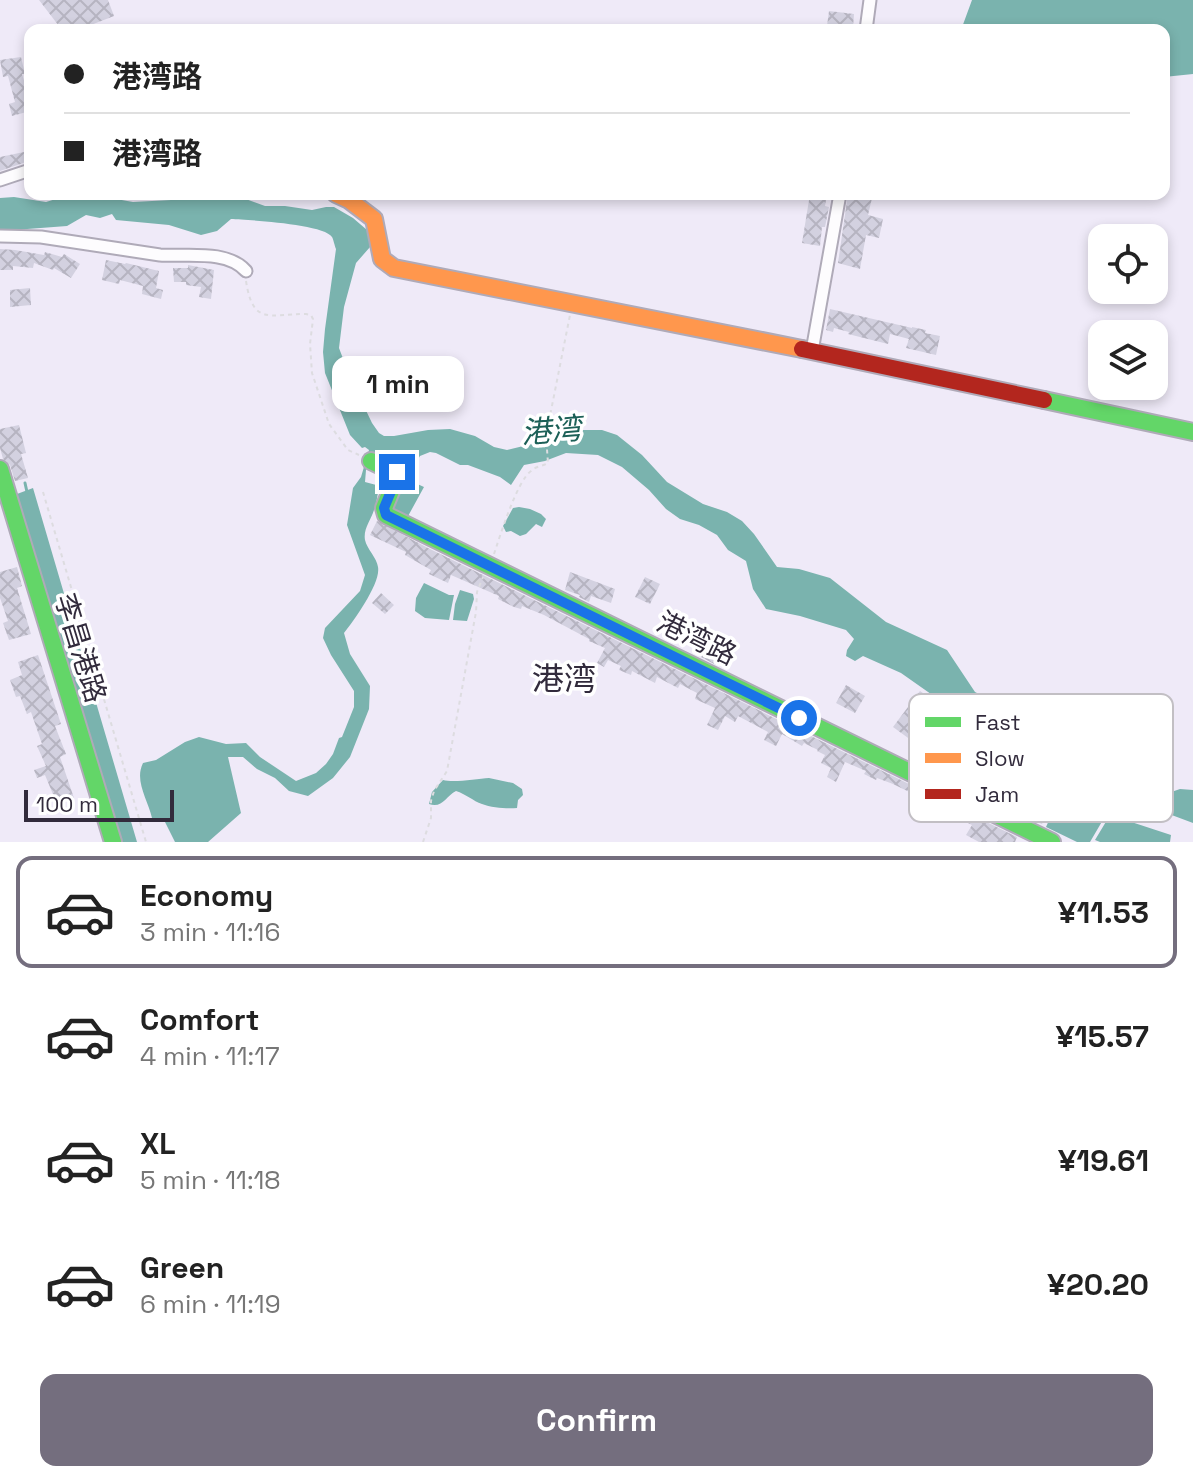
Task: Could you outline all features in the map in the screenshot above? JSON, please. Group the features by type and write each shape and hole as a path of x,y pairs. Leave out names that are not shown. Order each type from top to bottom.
{"street":[{"path":"867,24 870,0"},
{"path":"0,180 24,172"},
{"path":"349,200 374,219 382,259 394,268 812,351 1193,432"},
{"path":"812,351 839,200"},
{"path":"0,236 41,237 160,255 217,256 246,271"},
{"name":"港湾路","path":"371,461 398,474 384,508 386,515 909,772"},
{"name":"李昌港路","path":"0,469 113,842"},
{"name":"港湾路","path":"1011,822 1052,842"}],"path":[{"path":"246,271 249,300 255,310 270,316 311,315 312,373 329,424 348,450 371,461"},
{"path":"423,842 431,818 434,791 447,771 477,592 524,479 529,472 548,463 546,436 572,303"},
{"path":"43,492 146,842"}],"shaded area":[{"path":"972,0 1193,0 1193,74 1170,76 1170,24 963,24"},
{"path":"0,198 46,202 248,200 265,206 312,210 334,207 367,230 370,247 356,263 344,307 339,348 379,433 394,436 450,429 507,450 544,441 568,430 602,430 617,435 642,455 667,482 703,504 742,521 777,567 799,569 830,578 886,622 947,650 979,694 931,694 901,673 863,656 855,661 846,656 854,639 846,630 766,609 753,589 746,561 728,550 717,535 680,519 666,509 622,467 598,455 566,453 524,465 511,485 500,477 460,465 436,453 420,456 411,470 371,461 365,482 380,486 365,536 378,574 366,601 344,633 350,654 370,686 369,709 350,757 333,778 308,796 289,791 243,757 228,757 241,813 208,842 175,842 163,818 152,818 141,784 143,763 156,760 199,737 226,744 246,743 260,757 296,781 316,773 326,764 342,737 354,707 354,691 323,638 325,628 360,591 365,575 347,525 353,488 361,477 369,450 362,448 350,435 325,373 323,352 336,249 332,237 315,229 231,219 217,231 201,235 169,225 116,220 112,214 100,218 86,215 67,226 0,229"},
{"path":"402,477 424,487 407,518 391,510"},
{"path":"33,488 137,842 118,842 17,494"},
{"path":"513,508 541,514 546,519 542,527 536,524 520,536 506,532 503,526"},
{"path":"424,583 454,595 449,620 425,618 415,611 416,598"},
{"path":"460,590 473,594 467,621 453,620"},
{"path":"489,778 513,783 522,789 523,795 518,800 517,808 486,805 456,791 441,803 429,804 432,792 443,780"},
{"path":"1193,790 1193,823 1173,816 1173,791"},
{"path":"1048,822 1102,822 1090,842 1077,842 1046,827"},
{"path":"1106,822 1131,822 1171,835 1170,842 1095,840"}],"building":[{"path":"39,0 108,0 114,16 93,24 57,24"},
{"path":"829,11 854,14 853,24 827,24"},
{"path":"21,57 24,113 12,116 9,104 15,102 8,76 3,77 0,60"},
{"path":"24,152 24,163 0,171 0,157"},
{"path":"809,200 826,200 825,206 829,207 820,246 802,243"},
{"path":"847,200 872,200 868,215 883,219 879,238 866,235 860,269 838,263"},
{"path":"0,249 44,255 45,252 62,257 64,254 80,264 71,278 54,268 34,263 33,268 13,266 13,270 0,270"},
{"path":"106,260 159,271 156,288 163,290 161,299 142,294 143,286 120,280 119,284 102,280"},
{"path":"188,265 214,270 211,299 199,297 201,287 174,282 173,268 188,268"},
{"path":"30,288 31,305 10,307 10,290"},
{"path":"830,309 926,330 925,333 940,336 936,355 906,348 909,339 890,334 888,344 834,328 833,332 826,330"},
{"path":"19,425 26,453 21,454 28,478 15,481 10,465 3,459 0,429"},
{"path":"377,521 909,784 909,792 876,780 864,774 866,771 845,762 836,782 827,777 831,768 821,763 825,755 818,750 804,743 802,746 782,734 776,746 764,740 768,732 738,716 735,722 725,716 718,730 707,725 715,708 695,699 697,693 680,684 678,688 657,677 655,683 632,671 631,675 608,660 604,667 597,663 605,648 544,615 522,606 521,609 514,607 498,599 499,596 451,575 448,583 429,574 431,570 405,555 406,552 370,535"},
{"path":"17,567 22,586 17,588 31,634 9,640 3,623 8,621 0,598 0,572"},
{"path":"570,572 615,589 611,603 591,596 589,602 565,590"},
{"path":"645,577 660,584 650,604 635,597"},
{"path":"381,593 394,605 385,614 372,603"},
{"path":"709,640 724,648 716,665 701,657"},
{"path":"38,655 61,724 55,726 66,754 60,757 74,798 57,804 45,775 37,778 34,770 46,766 37,746 42,744 31,712 27,714 10,680 22,675 18,662"},
{"path":"846,685 865,696 855,713 836,703"},
{"path":"909,706 909,739 893,727"},
{"path":"966,822 986,822 1017,837 1015,842 979,842 966,835 972,825"}],"waterway":[{"path":"25,483 27,492"}],"traffic: fast":[{"path":"1044,400 1193,432"},
{"path":"371,461 398,474 384,508 386,515 909,772"},
{"path":"0,469 113,842"},
{"path":"1011,822 1052,842"}],"traffic: slow":[{"path":"349,200 374,219 382,259 394,268 802,349"}],"traffic: jam":[{"path":"802,349 1044,400"}],"district":[{"name":"港湾","path":"564,679"}],"route":[{"path":"397,472 384,508 386,515 799,718"}]}
